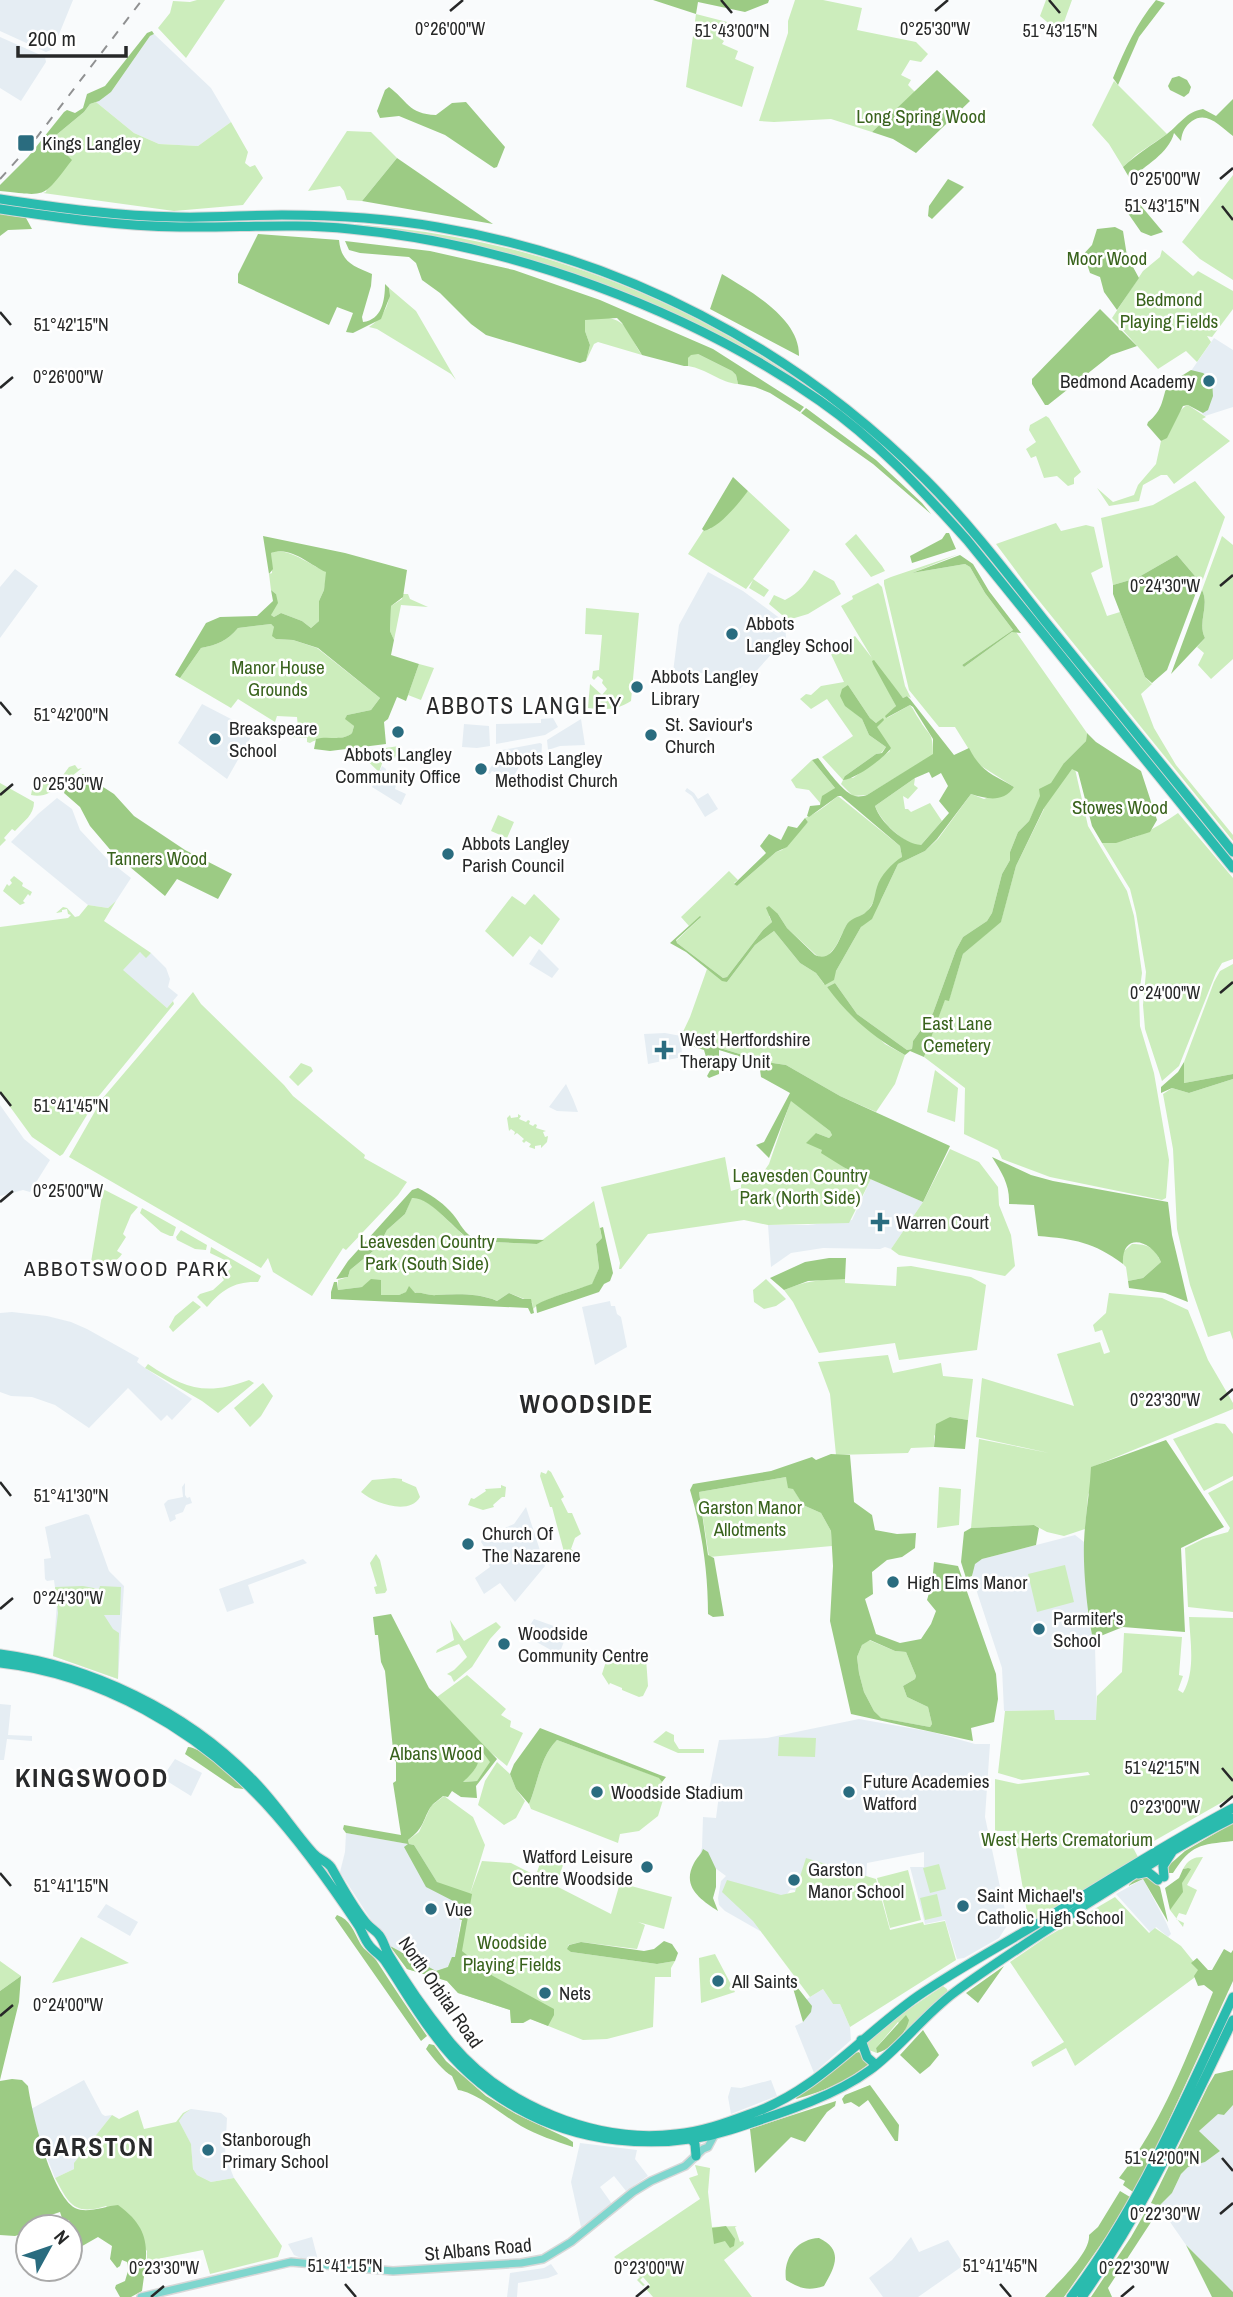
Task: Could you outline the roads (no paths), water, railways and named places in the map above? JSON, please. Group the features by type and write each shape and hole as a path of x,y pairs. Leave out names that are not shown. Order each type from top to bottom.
{"highway":[{"path":"0,199 83,212 142,216 313,215 436,226 523,245 587,265 691,309 765,351 828,394 888,443 927,481 976,535 1233,852"},
{"path":"0,209 80,221 140,226 318,226 421,239 543,268 634,301 744,354 821,401 882,452 928,496 967,540 1233,868"},
{"name":"North Orbital Road","path":"0,1654 46,1662 89,1676 139,1699 190,1728 249,1776 315,1856 328,1863 448,2039 473,2067 510,2094 548,2114 595,2128 658,2135 715,2134 832,2092 854,2081 876,2065 964,1987 1172,1850 1233,1818"},
{"name":"North Orbital Road","path":"0,1662 34,1668 90,1685 142,1709 185,1735 231,1770 264,1802 319,1872 375,1951 382,1956 452,2057 478,2082 512,2105 550,2123 601,2138 654,2142 692,2135 764,2109 793,2094 903,2007 940,1982 1233,1808"},
{"path":"1148,1872 1161,1879 1172,1850"},
{"path":"319,1872 323,1861"},
{"path":"1088,1903 1137,1874 1148,1872 1165,1863"},
{"path":"375,1951 383,1943"},
{"path":"940,1982 949,1986 956,1994"},
{"path":"1071,2297 1139,2191 1233,1997"},
{"path":"1082,2297 1140,2208 1233,2020"},
{"path":"861,2040 864,2051 876,2065"},
{"path":"864,2051 871,2055 886,2055"},
{"path":"722,2123 732,2124 749,2119 754,2121"},
{"path":"692,2135 700,2152"}],"main road":[{"name":"St Albans Road","path":"141,2297 291,2262 393,2271 538,2260 551,2256 571,2242 640,2188 685,2166 708,2147 722,2123"}],"railway":[{"path":"0,179 34,141 142,0"}],"place":[{"name":"Kings Langley","path":"26,143"},
{"name":"Bedmond Academy","path":"1209,381"},
{"name":"Abbots Langley School","path":"732,634"},
{"name":"Abbots Langley Library","path":"637,687"},
{"name":"Abbots Langley Community Office","path":"398,732"},
{"name":"St. Saviour's Church","path":"651,735"},
{"name":"Breakspeare School","path":"215,739"},
{"name":"Abbots Langley Methodist Church","path":"481,769"},
{"name":"Abbots Langley Parish Council","path":"448,854"},
{"name":"West Hertfordshire Therapy Unit","path":"664,1050"},
{"name":"Warren Court","path":"880,1222"},
{"name":"Church Of The Nazarene","path":"468,1544"},
{"name":"High Elms Manor","path":"893,1582"},
{"name":"Parmiter's School","path":"1039,1629"},
{"name":"Woodside Community Centre","path":"504,1644"},
{"name":"Woodside Stadium","path":"597,1792"},
{"name":"Future Academies Watford","path":"849,1792"},
{"name":"Watford Leisure Centre Woodside","path":"647,1867"},
{"name":"Garston Manor School","path":"794,1880"},
{"name":"Saint Michael's Catholic High School","path":"963,1906"},
{"name":"Vue","path":"431,1909"},
{"name":"All Saints","path":"718,1981"},
{"name":"Nets","path":"545,1993"},
{"name":"Stanborough Primary School","path":"208,2150"}],"district":[{"name":"ABBOTS LANGLEY","path":"525,706"},
{"name":"ABBOTSWOOD PARK","path":"127,1269"},
{"name":"WOODSIDE","path":"587,1404"},
{"name":"KINGSWOOD","path":"92,1778"},
{"name":"GARSTON","path":"95,2147"}],"park label":[{"name":"Long Spring Wood","path":"921,116"},
{"name":"Moor Wood","path":"1107,258"},
{"name":"Bedmond Playing Fields","path":"1169,310"},
{"name":"Manor House Grounds","path":"278,678"},
{"name":"Stowes Wood","path":"1120,807"},
{"name":"Tanners Wood","path":"157,858"},
{"name":"East Lane Cemetery","path":"957,1034"},
{"name":"Leavesden Country Park (North Side)","path":"800,1186"},
{"name":"Leavesden Country Park (South Side)","path":"427,1252"},
{"name":"Garston Manor Allotments","path":"750,1518"},
{"name":"Albans Wood","path":"436,1753"},
{"name":"West Herts Crematorium","path":"1067,1839"},
{"name":"Woodside Playing Fields","path":"512,1953"}]}
